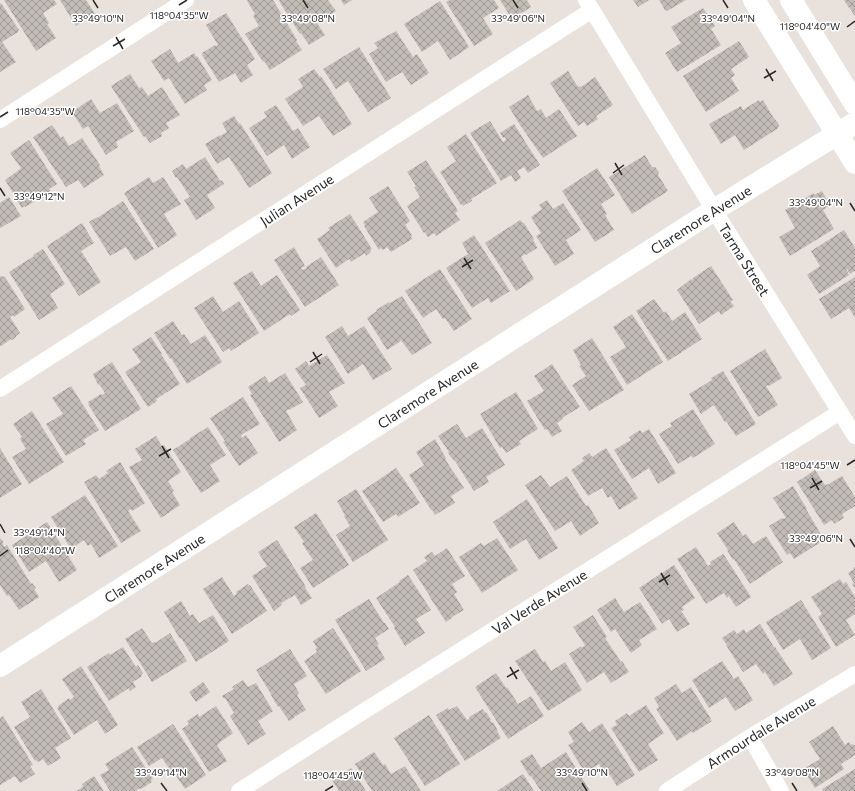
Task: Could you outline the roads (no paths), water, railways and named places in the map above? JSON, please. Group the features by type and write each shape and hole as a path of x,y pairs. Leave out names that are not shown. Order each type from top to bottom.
{"street":[{"path":"0,120 186,0"},
{"path":"754,0 846,128 855,163"},
{"path":"791,0 855,104"},
{"name":"Tarma Street","path":"589,5 714,210 855,436"},
{"name":"Julian Avenue","path":"0,388 589,5"},
{"name":"Claremore Avenue","path":"1,663 714,210 846,128"},
{"name":"Val Verde Avenue","path":"240,791 840,412"},
{"name":"Armourdale Avenue","path":"667,791 750,737 855,674"},
{"path":"750,737 781,791"}]}
